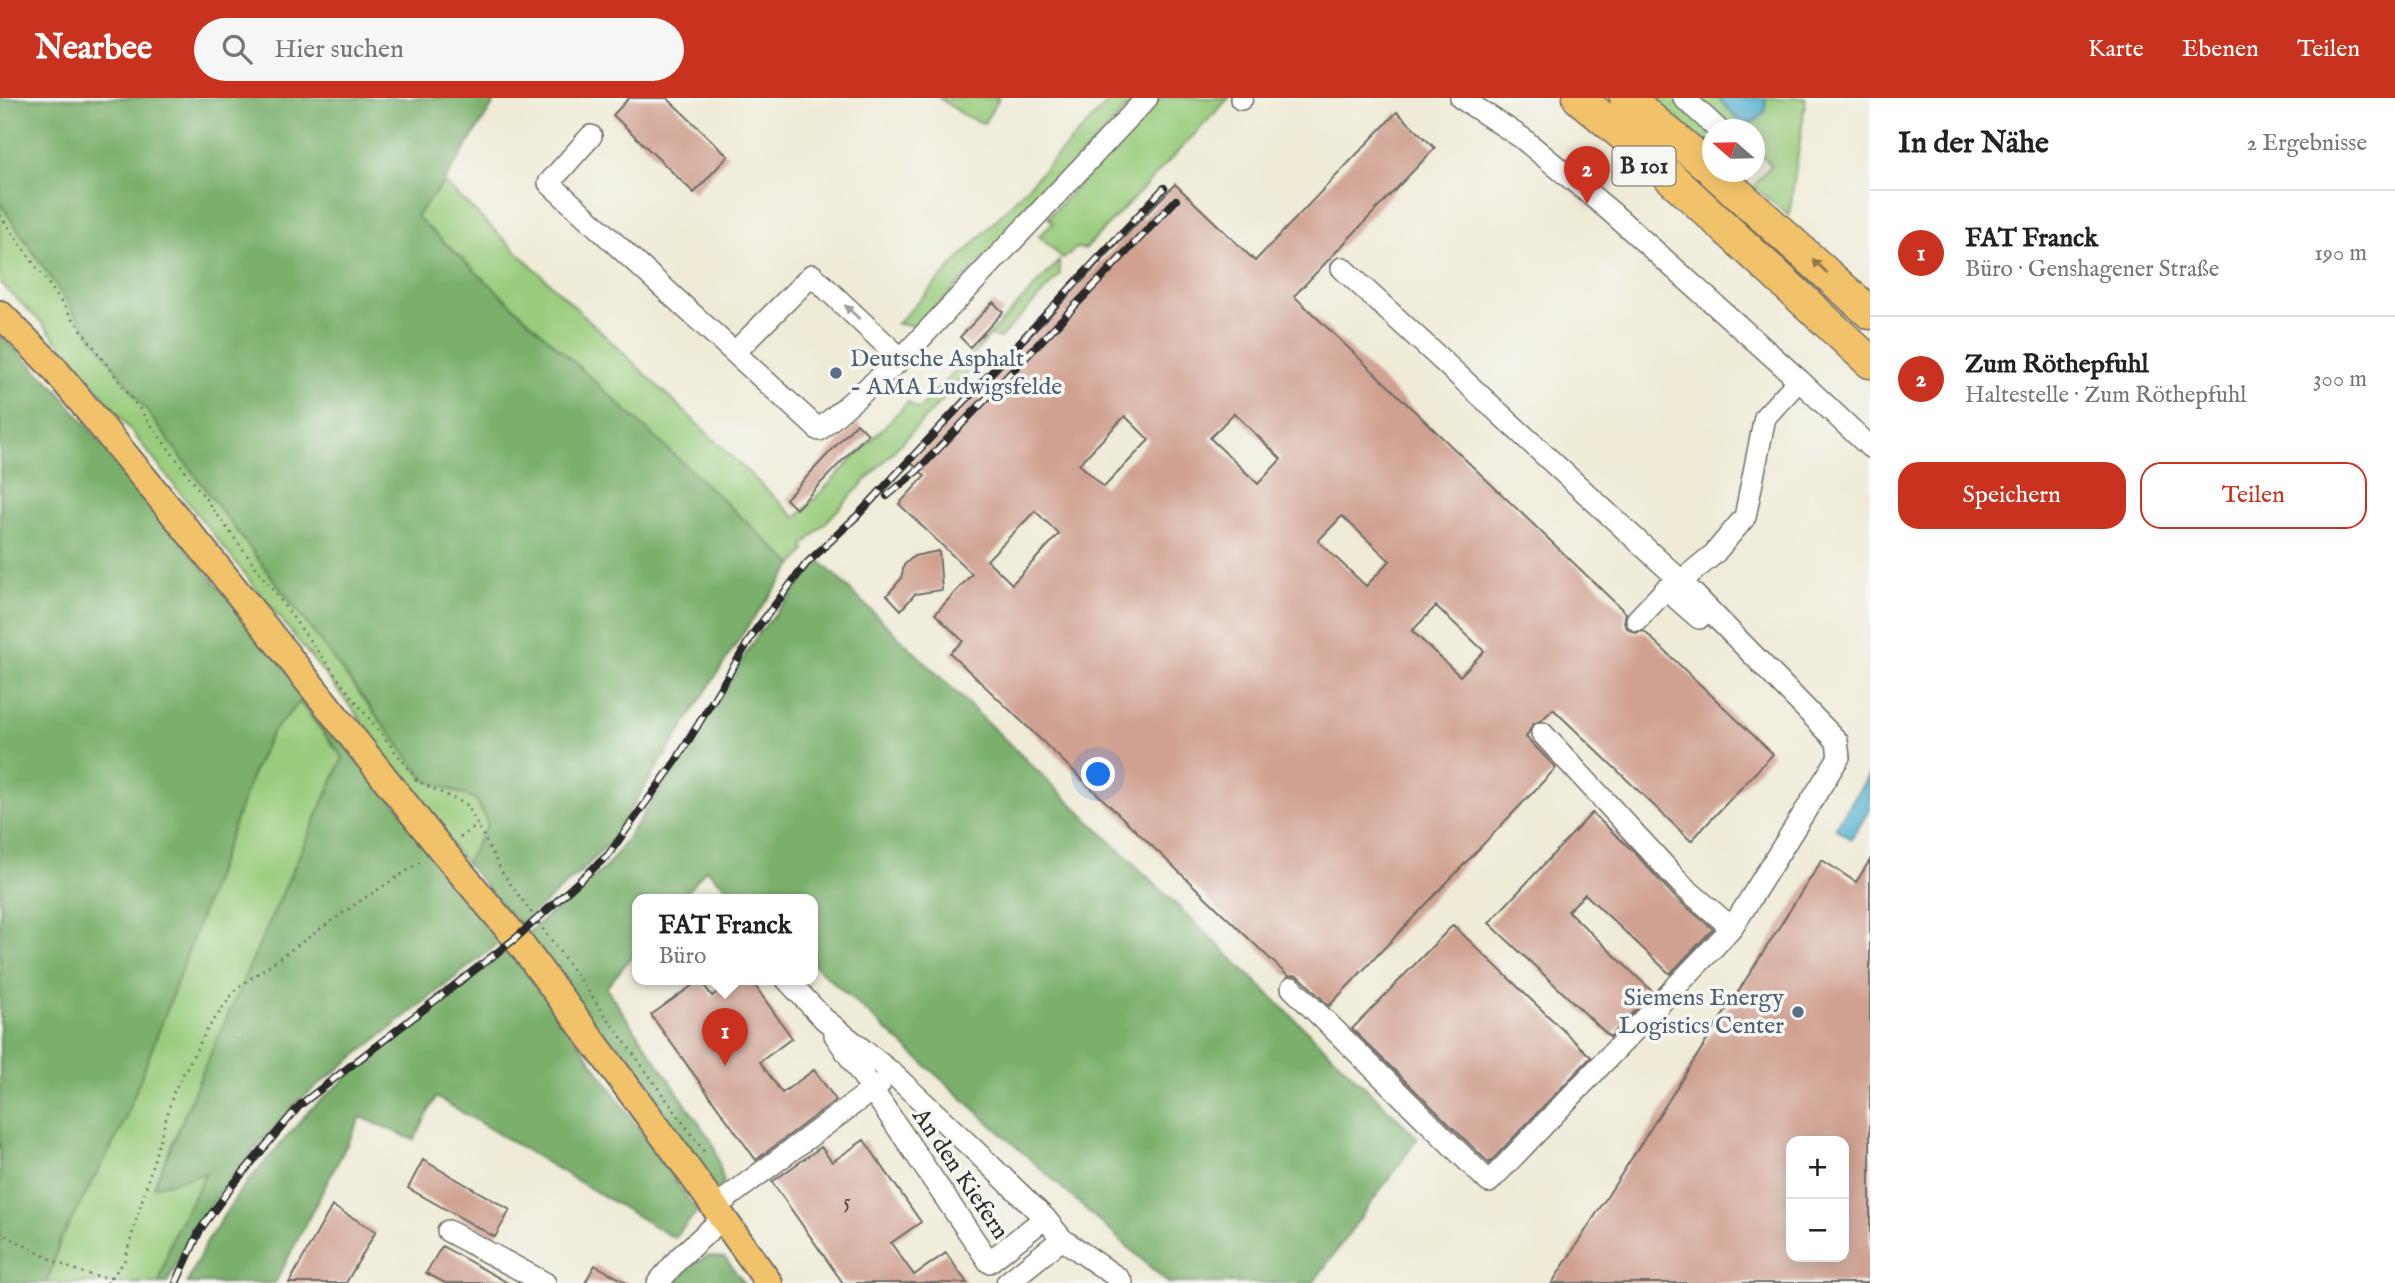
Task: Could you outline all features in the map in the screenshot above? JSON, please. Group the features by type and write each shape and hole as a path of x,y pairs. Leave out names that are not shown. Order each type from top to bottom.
{"highway":[{"name":"B 101","path":"1555,98 1733,234"},
{"name":"B 101","path":"1578,98 1641,150 1870,362"},
{"name":"B 101","path":"1626,98 1702,159"},
{"name":"B 101","path":"1730,182 1870,313"}],"main road":[{"path":"4,317 52,366 192,536 441,849 516,938 693,1175 769,1283"}],"street":[{"path":"591,136 549,183 819,430 901,359 1147,98"},
{"path":"1461,98 1522,138 1600,203 1799,380 1870,447"},
{"path":"1684,98 1707,119"},
{"path":"1292,988 1489,1182 1732,928 1839,757 1837,741 1681,581 1342,268"},
{"path":"735,352 812,275 901,359"},
{"path":"1681,581 1714,554 1745,517 1765,417 1799,380"},
{"path":"1637,620 1666,589 1720,636 1750,652"},
{"path":"1542,733 1684,887 1732,928"},
{"name":"An den Kiefern","path":"792,985 824,1019 892,1073 1045,1219 1062,1239 1122,1283"},
{"name":"An den Kiefern","path":"824,1019 989,1262 1045,1219"},
{"path":"658,1283 719,1212 892,1073"},
{"path":"448,1231 545,1283"},
{"path":"1006,1283 1062,1239"}],"path":[{"path":"0,215 68,312 339,680 420,783 467,805 502,872 705,1153 700,1167 693,1175"},
{"path":"107,1283 124,1262 174,1091 207,1030 236,989 357,903 478,825"},
{"path":"0,1232 82,1273 99,1279 111,1277"}],"green space":[{"path":"0,98 497,98 444,182 416,216 793,565 747,627 609,843 583,870 519,925 466,863 488,824 476,799 425,780 154,421 71,308 0,203"},
{"path":"939,98 999,98 984,123 967,117"},
{"path":"1112,98 1137,98 918,326 897,324"},
{"path":"1160,98 1229,98 1085,249 1076,248 1063,259 1039,236 1053,223 1048,217"},
{"path":"1652,98 1718,98 1738,119 1702,119 1702,142"},
{"path":"1764,98 1806,98 1789,216 1754,186 1757,182 1765,182 1765,172 1771,165 1765,159 1765,119 1748,119 1766,100"},
{"path":"444,182 796,518 908,402 918,410 1059,261 1060,275 1000,338 990,336 973,355 977,364 804,545 805,551 793,565 415,216"},
{"path":"0,203 155,422 425,780 476,799 488,824 466,863 358,728 361,720 85,373 41,322 0,283"},
{"path":"0,335 56,388 505,938 298,1101 227,1181 194,1231 167,1283 159,1283 172,1238 206,1173 154,1187 343,758 300,702 272,732 253,772 121,1129 60,1241 47,1283 0,1283"},
{"path":"820,561 1418,1138 1313,1283 1168,1283 818,968 818,894 733,894 706,869 685,894 632,894 632,956 606,988 714,1145 724,1183 714,1194 524,936 606,867 617,853 678,763 758,634"},
{"path":"299,702 343,758 154,1186 207,1173 172,1238 159,1283 47,1283 60,1241 121,1129 253,772 272,732"},
{"path":"512,947 697,1212 674,1238 436,1097 414,1140 361,1117 275,1283 187,1283 207,1241 240,1191 309,1111 350,1075"},
{"path":"708,1256 725,1258 744,1283 674,1283 692,1264"}],"water":[{"path":"1718,98 1766,100 1764,113 1757,119 1737,119"},
{"path":"1870,773 1870,809 1851,839 1835,828"}],"building":[{"path":"629,98 667,98 728,156 694,193 613,115"},
{"path":"1397,112 1435,148 1294,296 1626,613 1624,623 1628,629 1635,633 1644,631 1773,754 1691,841 1553,709 1542,720 1533,724 1526,737 1556,768 1329,1006 1301,978 1288,976 950,653 963,641 935,614 972,574 899,504 925,476 911,462 1175,184 1255,261","holes":["1234,413 1281,459 1258,484 1210,438","1125,416 1149,440 1104,487 1079,464","1035,511 1059,534 1012,584 987,560","1342,516 1390,561 1366,586 1318,541","1436,606 1484,651 1460,676 1412,631"]},
{"path":"993,302 1003,312 970,347 960,337"},
{"path":"857,423 868,434 796,509 786,499"},
{"path":"939,551 942,590 915,594 901,610 887,595 901,579 904,565 914,556"},
{"path":"1592,813 1633,851 1674,896 1713,929 1670,974 1585,894 1568,911 1653,992 1610,1037 1489,923"},
{"name":"Siemens Energy Logistics Center","path":"1822,860 1856,882 1870,860 1870,1283 1552,1283"},
{"path":"1453,925 1591,1057 1489,1163 1352,1029"},
{"path":"693,985 704,985 712,996 727,985 755,985 792,1038 760,1062 782,1093 814,1070 836,1100 756,1160 651,1015"},
{"path":"864,1140 921,1222 891,1243 914,1275 946,1253 967,1283 843,1283 772,1182 821,1147 832,1162"},
{"path":"423,1160 510,1210 495,1237 408,1188"},
{"path":"332,1206 376,1231 346,1283 289,1283"},
{"path":"442,1246 508,1283 445,1283 426,1273"},
{"path":"595,1265 627,1283 585,1283"}],"railway":[{"path":"176,1283 200,1230 231,1187 300,1105 516,938 608,855 676,761 755,631 806,564 858,515 1164,188"},
{"path":"887,496 918,470 1176,200"}],"place":[{"name":"Zum Röthepfuhl","path":"1587,204"},
{"name":"Deutsche Asphalt - AMA Ludwigsfelde","path":"836,373"},
{"name":"Siemens Energy Logistics Center","path":"1798,1012"},
{"name":"FAT Franck","path":"725,1066"}]}
